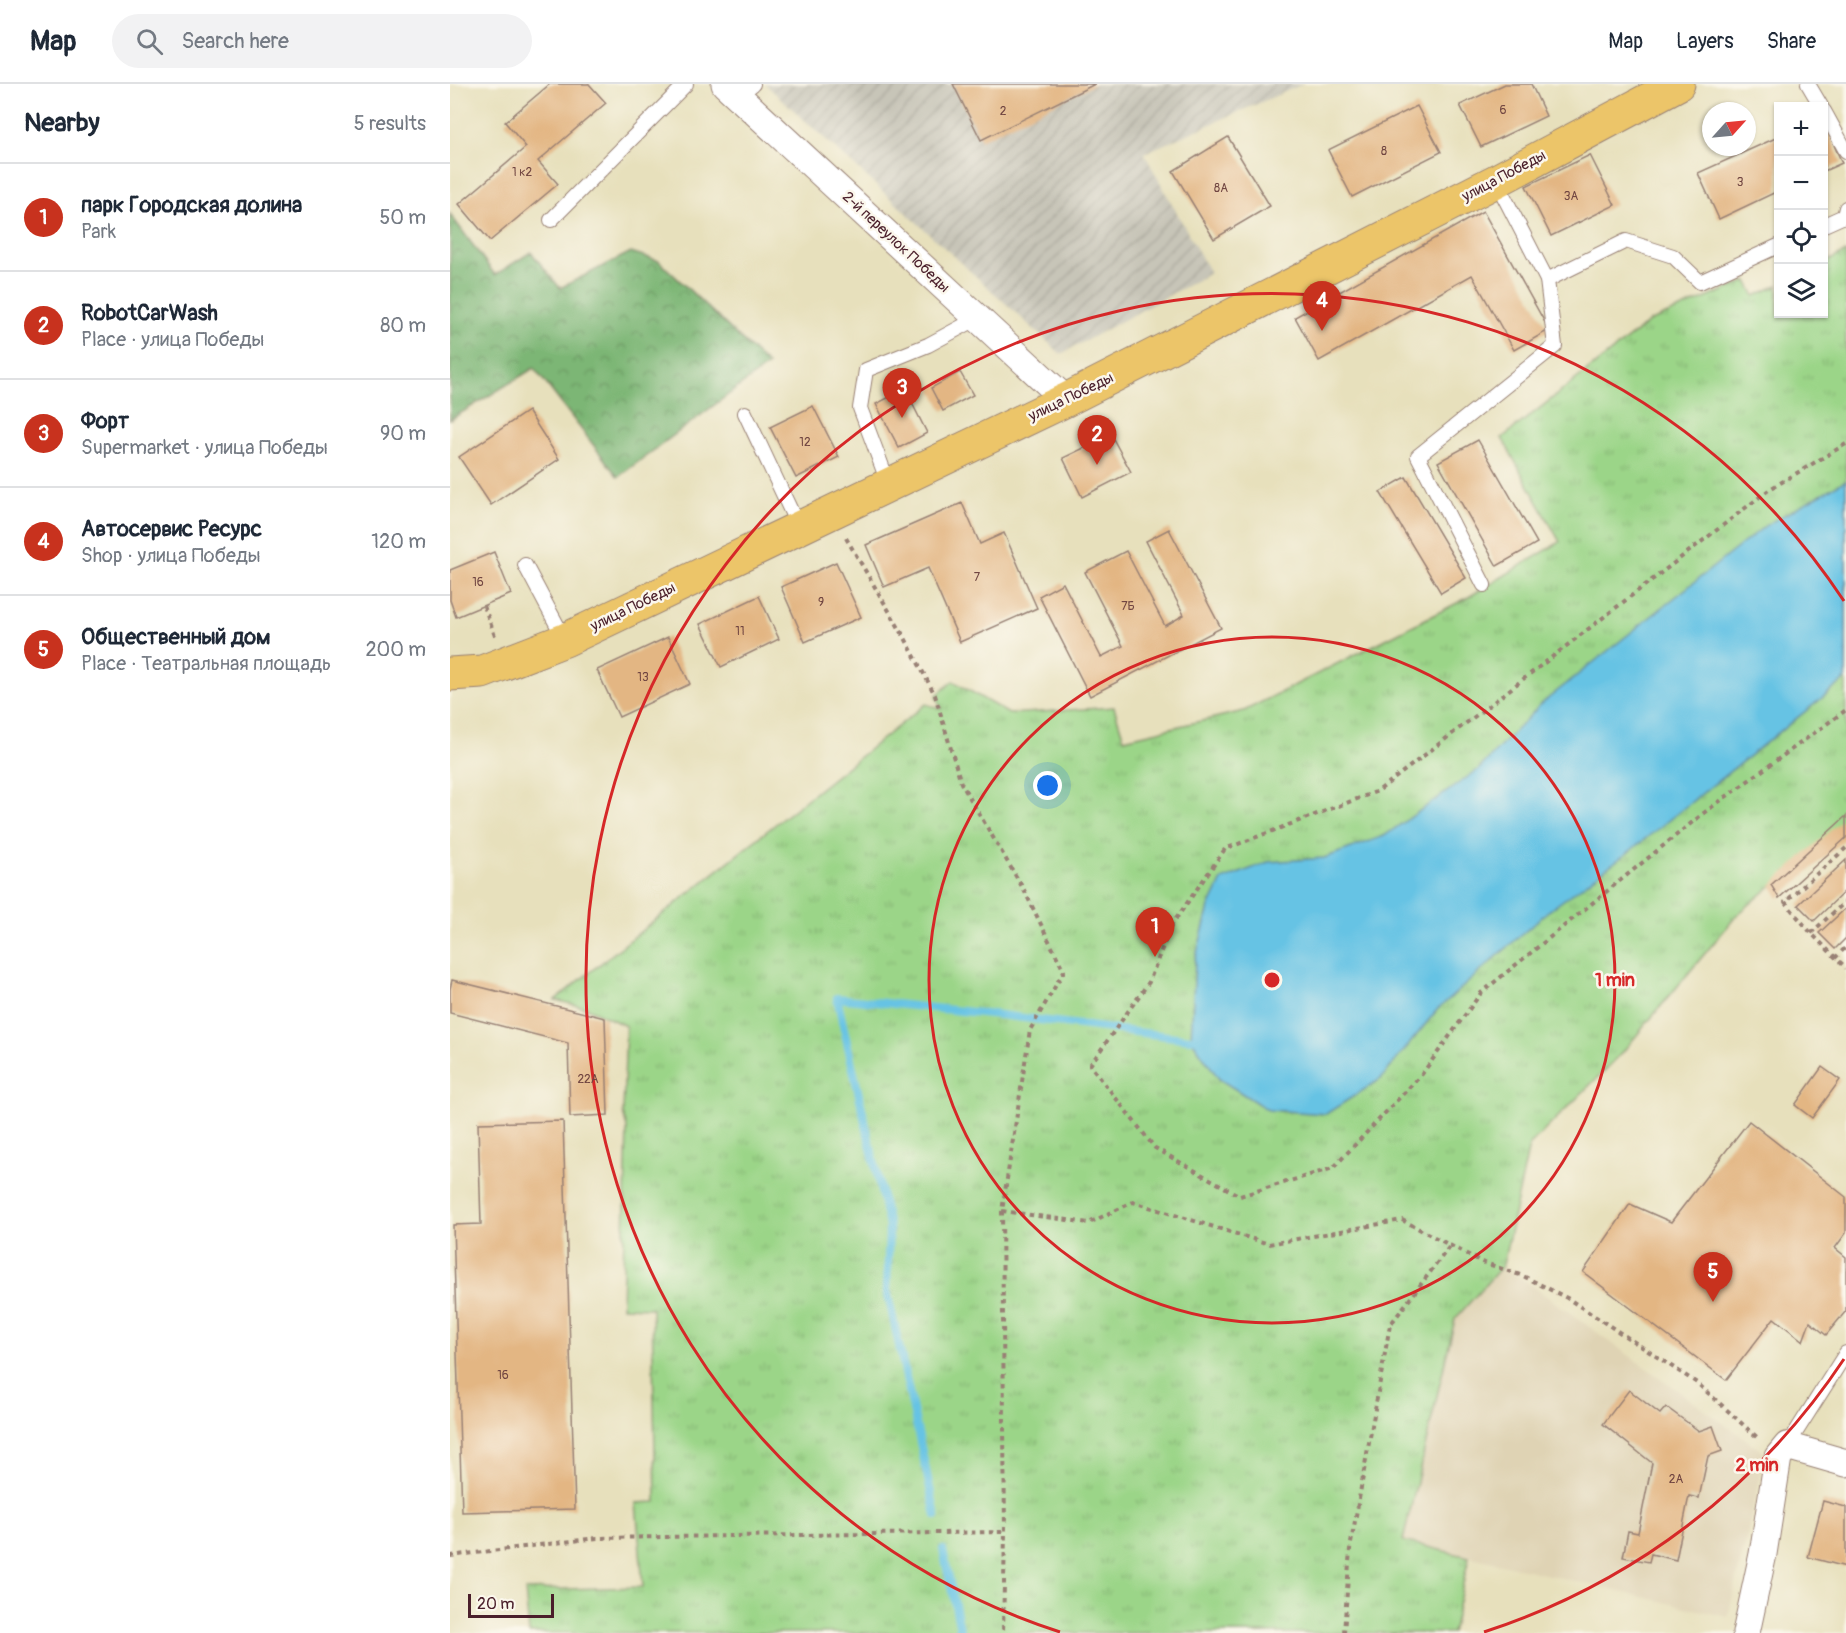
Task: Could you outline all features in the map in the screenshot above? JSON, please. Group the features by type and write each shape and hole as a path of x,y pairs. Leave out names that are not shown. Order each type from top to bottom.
{"highway":[{"name":"улица Победы","path":"450,674 482,672 565,640 1066,400 1496,181 1678,84"}],"street":[{"name":"2-й переулок Победы","path":"739,88 1066,400"},
{"path":"1746,1633 1783,1452 1846,1463"}],"lane":[{"path":"551,220 686,84"},
{"path":"1808,84 1819,102"},
{"path":"1828,118 1846,152"},
{"path":"1484,585 1418,456 1555,346 1547,280 1496,181"},
{"path":"1828,223 1844,216 1846,208"},
{"path":"1547,280 1626,241 1673,256 1700,282 1774,248"},
{"path":"889,485 860,408 866,370 927,345 978,318"},
{"path":"745,412 799,528"},
{"path":"525,565 565,640"},
{"path":"1783,1452 1846,1353"}],"path":[{"path":"1846,444 1770,489 1378,791 1225,849 1171,926 1149,982 1090,1065 1155,1148 1240,1196 1333,1168 1422,1074 1481,993 1705,812 1846,710"},
{"path":"832,512 905,638 934,695 961,783 1024,890 1064,971 1030,1030 1002,1211 1005,1533 1003,1633"},
{"path":"484,606 495,638"},
{"path":"1846,848 1785,903 1846,968"},
{"path":"1811,933 1846,901"},
{"path":"1835,957 1846,947"},
{"path":"1002,1211 1089,1223 1133,1202 1269,1244 1402,1220 1482,1262 1523,1276 1567,1298 1697,1383 1783,1452"},
{"path":"1344,1633 1350,1549 1390,1325 1450,1246"},
{"path":"450,1556 597,1538 1005,1533"}],"shaded area":[{"path":"765,84 1303,84 1144,153 1210,273 1061,354"},
{"path":"1503,1265 1766,1454 1728,1617 1403,1541 1455,1319"}],"green space":[{"path":"450,214 495,275 531,252 560,288 631,252 659,261 768,365 618,477 534,368 450,420"},
{"path":"1846,252 1846,823 1737,915 1621,1054 1529,1146 1503,1265 1455,1319 1403,1541 1469,1557 1452,1633 529,1633 525,1590 643,1587 636,1503 656,1502 652,1308 622,1307 627,1128 623,1113 626,1026 587,1008 555,1000 926,704 941,709 936,696 953,681 1009,714 1114,707 1124,739 1244,711 1467,598 1560,542 1502,438 1649,322 1747,281 1755,296 1774,287 1774,318 1828,318 1828,261"}],"water":[{"path":"1846,480 1846,679 1630,851 1547,912 1437,1010 1381,1079 1326,1114 1268,1110 1219,1079 1191,1039 1195,960 1209,907 1222,880 1268,862 1324,858 1384,836 1479,769 1541,704 1766,525"}],"building":[{"path":"550,84 589,84 606,103 538,161 558,184 490,241 459,204 526,147 505,122"},
{"path":"953,84 1095,84 981,140"},
{"path":"1505,84 1531,84 1546,116 1481,147 1460,105"},
{"path":"1417,106 1441,152 1352,197 1328,150"},
{"path":"1828,132 1842,163 1828,169"},
{"path":"1228,137 1270,206 1214,239 1173,171"},
{"path":"1774,139 1774,193 1719,219 1698,173 1736,156 1756,156 1756,147"},
{"path":"1590,155 1615,205 1551,236 1526,186"},
{"path":"1483,211 1549,330 1514,350 1472,275 1319,361 1295,317"},
{"path":"960,372 973,395 943,411 931,388"},
{"path":"905,389 927,433 899,448 876,404"},
{"path":"813,406 839,457 796,478 770,427"},
{"path":"528,411 559,459 491,505 459,457"},
{"path":"1111,435 1131,472 1082,497 1063,458"},
{"path":"1478,440 1537,543 1497,566 1438,462"},
{"path":"1406,477 1466,578 1441,593 1380,492"},
{"path":"962,503 980,544 1004,533 1037,608 960,642 928,568 884,587 866,545"},
{"path":"1169,529 1221,628 1090,696 1039,596 1063,583 1101,657 1123,646 1085,572 1126,551 1165,626 1184,615 1146,541"},
{"path":"494,552 511,594 456,617 450,600 450,570"},
{"path":"836,562 861,617 805,642 781,587"},
{"path":"759,596 779,639 721,667 700,624"},
{"path":"668,637 690,684 619,717 597,670"},
{"path":"1846,816 1846,838 1779,898 1771,885"},
{"path":"1846,860 1846,890 1814,921 1798,905"},
{"path":"1846,908 1846,938 1835,949 1819,933"},
{"path":"452,980 605,1018 608,1115 570,1117 568,1043 450,1013"},
{"path":"1822,1067 1840,1080 1812,1118 1795,1105"},
{"path":"563,1121 575,1509 462,1512 453,1225 481,1224 478,1123"},
{"path":"1749,1121 1846,1197 1846,1233 1835,1248 1846,1257 1846,1311 1826,1335 1810,1322 1803,1341 1774,1318 1726,1380 1583,1272 1630,1204 1671,1222"},
{"path":"1629,1390 1660,1414 1666,1407 1699,1431 1713,1426 1722,1451 1708,1456 1699,1498 1689,1496 1676,1560 1651,1554 1649,1562 1623,1557 1628,1531 1638,1533 1652,1463 1603,1424"},
{"path":"1823,1501 1846,1507 1846,1567 1808,1557"}],"waterway":[{"path":"936,1516 887,1290 889,1227 837,998 1000,1015 1191,1039"},
{"path":"943,1550 961,1633"}],"place":[{"name":"Автосервис Ресурс","path":"1322,331"},
{"name":"Форт","path":"902,418"},
{"name":"RobotCarWash","path":"1097,465"},
{"name":"парк Городская долина","path":"1155,957"},
{"name":"Общественный дом","path":"1713,1302"}]}
